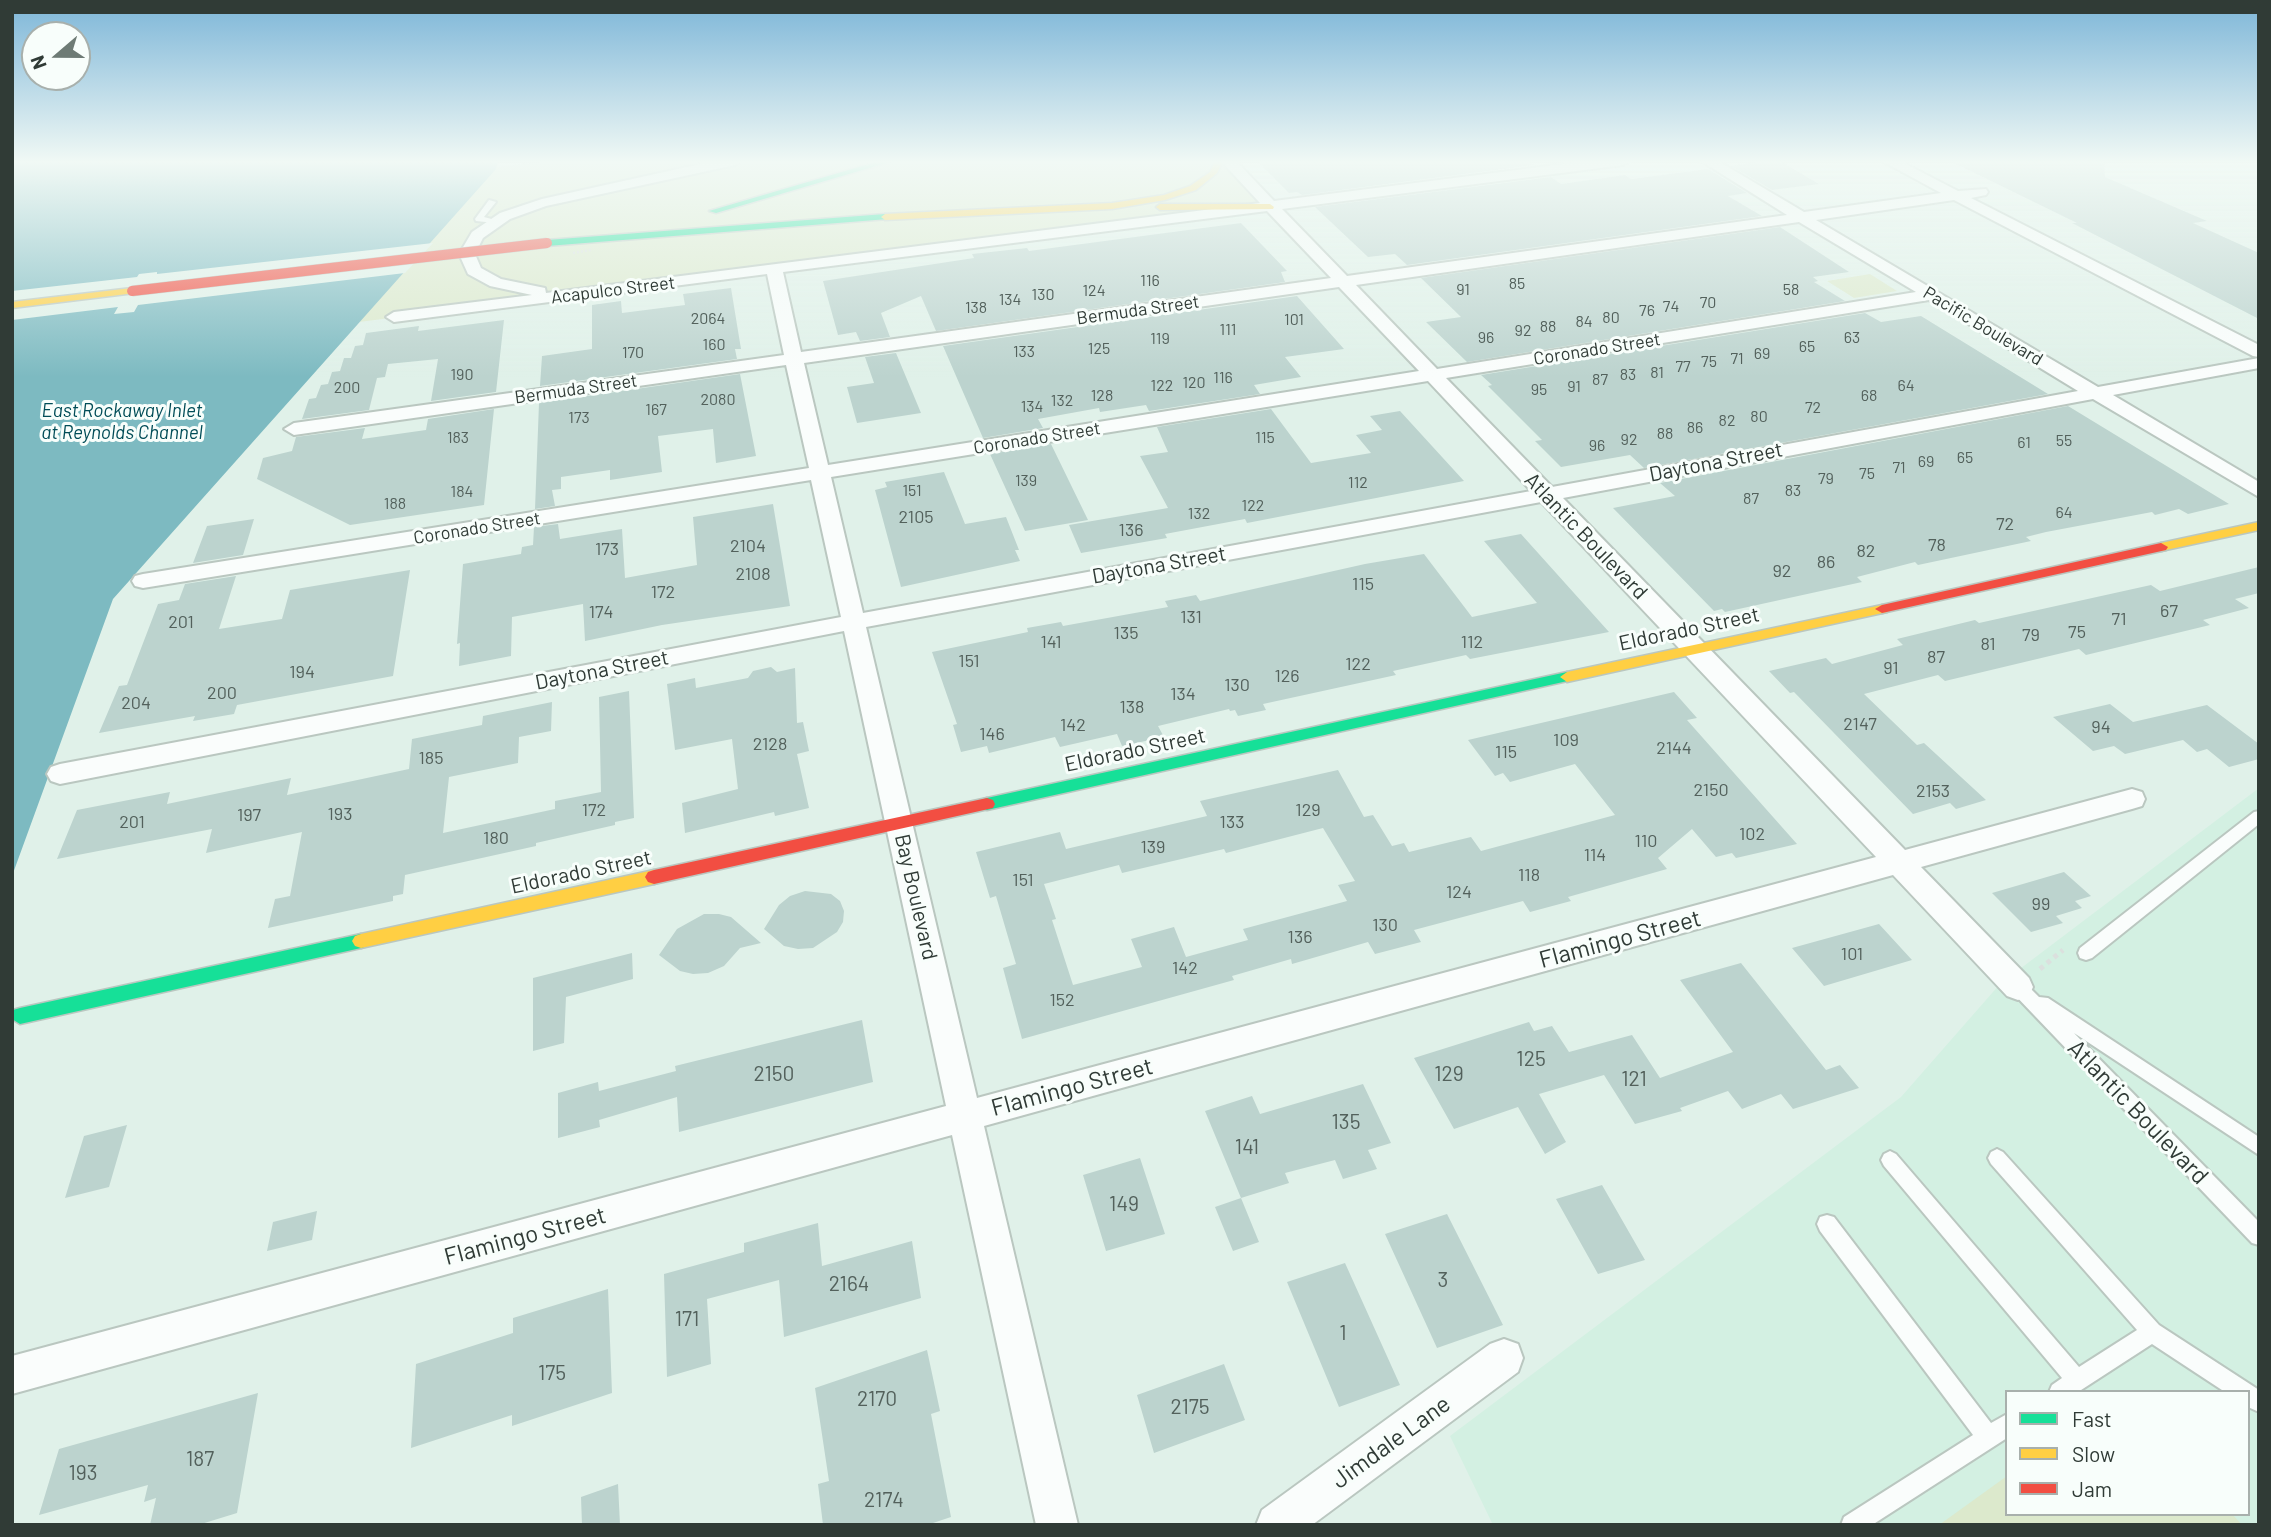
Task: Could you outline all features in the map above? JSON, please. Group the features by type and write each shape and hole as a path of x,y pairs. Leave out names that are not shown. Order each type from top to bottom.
{"main road":[{"path":"595,237 615,233"},
{"path":"12,305 595,237 657,233"},
{"name":"Eldorado Street","path":"20,1016 2259,526"}],"street":[{"path":"480,233 468,249 470,264 483,278 514,288 593,292"},
{"name":"Acapulco Street","path":"394,317 1067,233"},
{"name":"Atlantic Boulevard","path":"1295,233 2018,987"},
{"name":"Bermuda Street","path":"294,429 1688,233"},
{"name":"Pacific Boulevard","path":"1827,233 2259,491"},
{"path":"2028,233 2259,352"},
{"path":"2062,233 2100,252"},
{"name":"Bay Boulevard","path":"774,270 1057,1525"},
{"name":"Coronado Street","path":"143,581 1931,295"},
{"name":"Daytona Street","path":"60,774 852,621 2259,363"},
{"name":"Flamingo Street","path":"12,1375 2132,799"},
{"name":"Jimdale Lane","path":"1277,1525 1504,1359"}],"lane":[{"path":"2086,953 2259,816"},
{"name":"Atlantic Boulevard","path":"2018,987 2259,1147"},
{"name":"Atlantic Boulevard","path":"2018,987 2259,1236"},
{"path":"1997,1158 2152,1332 2241,1390"},
{"path":"1890,1160 2077,1380"},
{"path":"1827,1224 1988,1437"},
{"path":"2062,1390 2152,1332"},
{"path":"1852,1525 2005,1426"}],"shaded area":[{"path":"438,233 1066,233 359,322"},
{"path":"1870,274 1897,291 1854,298 1827,281"},
{"path":"2259,788 2259,1525 1493,1525 1450,1436 1901,1097 2000,984"},
{"path":"2005,1477 2005,1516 2234,1516 2242,1525 1939,1525"}],"water":[{"name":"East Rockaway Inlet at Reynolds Channel","path":"12,233 439,233 113,599 12,876"}],"pier":[{"path":"433,243 405,273 138,305 134,312 114,314 118,307 12,320 12,291 137,277 139,274"}],"building":[{"path":"1167,233 1250,233 1287,271 1281,272 1285,282 936,331 921,296 881,313 890,337 860,341 856,332 838,335 823,281 974,258 972,254 1027,248 1029,251"},
{"path":"1342,233 1641,233 1407,265 1395,254 1368,257"},
{"path":"1740,233 1789,233 1849,272 1813,277 1818,281 1814,282 1845,301 1467,362 1426,322 1461,317 1421,278"},
{"path":"2091,233 2214,233 2259,253 2259,319"},
{"path":"731,288 741,349 735,349 737,359 540,386 542,356 592,349 592,305 621,301 622,313 685,305 683,294"},
{"path":"1297,296 1344,349 1285,357 1301,377 1254,385 1260,394 1149,411 1146,405 1100,412 1099,408 1038,419 1043,428 983,438 943,346"},
{"path":"1865,313 1881,322 1921,316 2048,394 1644,468 1630,455 1561,467 1535,441 1542,440 1488,386 1492,385 1481,375"},
{"path":"504,320 496,392 431,401 438,359 388,364 385,377 377,378 369,410 302,419 309,399 316,398 321,385 328,384 332,372 340,371 344,358 351,358 355,346 363,345 366,333 419,326 418,331"},
{"path":"896,353 921,413 857,423 847,387 874,383 865,357"},
{"path":"740,374 756,456 716,463 713,429 658,436 662,472 610,480 610,470 561,477 561,489 552,490 555,506 535,509 539,403"},
{"path":"2068,406 2229,504 2188,514 2179,509 2155,515 2152,512 2046,532 2026,537 2031,541 1918,565 1915,562 1857,577 1862,582 1725,612 1722,609 1714,611 1613,508 1675,496 1660,483"},
{"path":"494,409 484,505 350,525 257,479 263,458 292,451 296,437 365,428 362,439 426,430 428,419"},
{"path":"1271,409 1311,463 1371,453 1356,435 1382,430 1370,416 1400,411 1464,481 1247,523 1245,519 1165,534 1167,538 1081,553 1069,525 1168,508 1140,456 1168,452 1157,427"},
{"path":"1051,444 1088,520 1025,531 990,454"},
{"path":"944,472 965,524 1006,517 1019,550 1015,550 1020,561 901,587 875,490 887,487 885,482"},
{"path":"773,504 790,606 662,625 585,641 583,604 512,617 511,656 459,666 460,643 457,644 463,564 521,554 522,547 533,545 534,527 558,524 560,539 622,529 625,578 697,565 693,517"},
{"path":"254,519 243,555 193,563 207,526"},
{"path":"1521,534 1609,632 1470,659 1466,655 1393,671 1396,675 1263,704 1266,710 1238,716 1235,710 1229,709 1158,726 1164,737 1122,746 1117,734 1060,747 1055,737 989,753 987,746 961,752 953,725 957,724 932,652 1028,632 1027,628 1061,622 1063,626 1168,607 1165,601 1196,595 1200,601 1365,564 1424,554 1472,617 1537,603 1484,541"},
{"path":"2259,567 2259,593 2235,599 2249,608 2203,620 2210,625 2086,655 2079,649 1945,681 1938,675 1864,694 1917,745 1924,743 1986,800 1956,809 1950,803 1913,814 1794,692 1790,693 1769,671 1826,658 1832,664 1903,645 1897,639 1975,620 1979,623 2151,585 2160,591"},
{"path":"410,570 393,676 237,705 234,714 193,721 195,716 99,733 119,686 127,685 158,604 179,600 185,584 236,576 219,629 282,619 290,590"},
{"path":"771,667 777,672 795,668 797,723 803,722 809,751 797,754 809,808 775,816 774,812 685,833 682,803 738,789 732,739 675,750 667,684 695,678 696,688 748,678 753,671"},
{"path":"629,691 634,818 536,843 536,846 405,875 403,894 393,896 393,901 268,928 275,899 290,896 302,832 206,853 212,829 57,859 77,810 170,792 167,804 291,778 287,795 409,769 412,739 482,725 483,716 552,702 551,731 519,737 518,763 449,777 443,833 555,809 555,801 601,792 599,697"},
{"path":"1674,692 1697,718 1687,720 1797,844 1736,858 1732,853 1716,857 1692,829 1658,858 1667,869 1568,897 1571,901 1530,912 1523,901 1414,930 1421,942 1375,954 1368,942 1292,964 1291,959 1232,976 1234,980 1022,1039 1003,968 1016,964 996,896 990,898 976,852 1060,832 1066,849 1207,816 1200,801 1338,770 1364,817 1373,815 1392,846 1404,843 1409,852 1471,837 1481,851 1615,815 1575,764 1510,782 1503,773 1495,776 1468,740","holes":["1323,828 1355,881 1338,885 1347,901 1243,929 1248,940 1186,957 1174,927 1131,939 1142,967 1073,985 1052,920 1056,919 1044,884 1119,865 1122,873 1224,849 1226,853"]},
{"path":"2110,704 2133,722 2207,705 2259,744 2259,759 2229,767 2207,749 2197,752 2183,740 2125,754 2114,746 2093,751 2053,717"},
{"path":"2064,872 2091,896 2075,901 2082,908 2056,916 2063,923 2031,932 1992,893"},
{"path":"805,891 831,894 840,901 844,911 843,922 837,932 813,948 784,946 764,929 779,905 790,896"},
{"path":"704,914 731,917 761,943 740,948 724,966 708,973 680,971 659,955 677,929"},
{"path":"1879,924 1912,960 1824,986 1792,948"},
{"path":"632,953 633,979 566,997 564,1043 533,1051 533,978"},
{"path":"1741,963 1826,1070 1840,1065 1859,1088 1793,1109 1781,1094 1742,1109 1728,1091 1680,1108 1682,1111 1635,1124 1604,1075 1539,1094 1566,1142 1545,1154 1518,1107 1454,1129 1414,1058 1529,1022 1534,1031 1552,1026 1569,1052 1632,1035 1660,1078 1733,1052 1680,980"},
{"path":"862,1020 873,1082 679,1132 677,1097 599,1120 600,1127 558,1138 558,1093 598,1082 599,1091 676,1071 675,1066"},
{"path":"1363,1084 1391,1143 1368,1150 1377,1169 1343,1179 1335,1160 1285,1173 1289,1183 1241,1198 1205,1111 1252,1096 1260,1114"},
{"path":"127,1125 109,1187 65,1198 84,1136"},
{"path":"1140,1158 1165,1234 1106,1251 1083,1175"},
{"path":"1602,1185 1645,1260 1598,1274 1556,1199"},
{"path":"1241,1198 1259,1242 1233,1251 1215,1207"},
{"path":"317,1211 312,1240 267,1251 273,1222"},
{"path":"1447,1214 1503,1325 1437,1348 1385,1234"},
{"path":"818,1223 822,1266 912,1241 921,1298 784,1337 779,1280 707,1299 711,1364 667,1377 664,1274 744,1252 744,1243"},
{"path":"1345,1263 1400,1385 1339,1407 1287,1282"},
{"path":"608,1289 612,1393 512,1426 512,1415 411,1448 416,1364 513,1333 513,1318"},
{"path":"927,1350 940,1411 931,1414 951,1517 927,1525 823,1525 818,1484 829,1481 815,1388"},
{"path":"1224,1364 1245,1420 1154,1453 1137,1395"},
{"path":"258,1393 237,1513 198,1525 150,1525 156,1498 144,1502 148,1485 39,1515 59,1449"},
{"path":"618,1484 620,1525 582,1525 581,1497"}],"traffic: fast":[{"path":"547,243 681,233"},
{"path":"987,804 1567,677"},
{"path":"20,1016 361,941"}],"traffic: slow":[{"path":"12,305 132,291"},
{"path":"2161,547 2259,526"},
{"path":"1567,677 1882,609"},
{"path":"361,941 654,877"}],"traffic: jam":[{"path":"132,291 547,243"},
{"path":"1882,609 2161,547"},
{"path":"654,877 987,804"}]}
